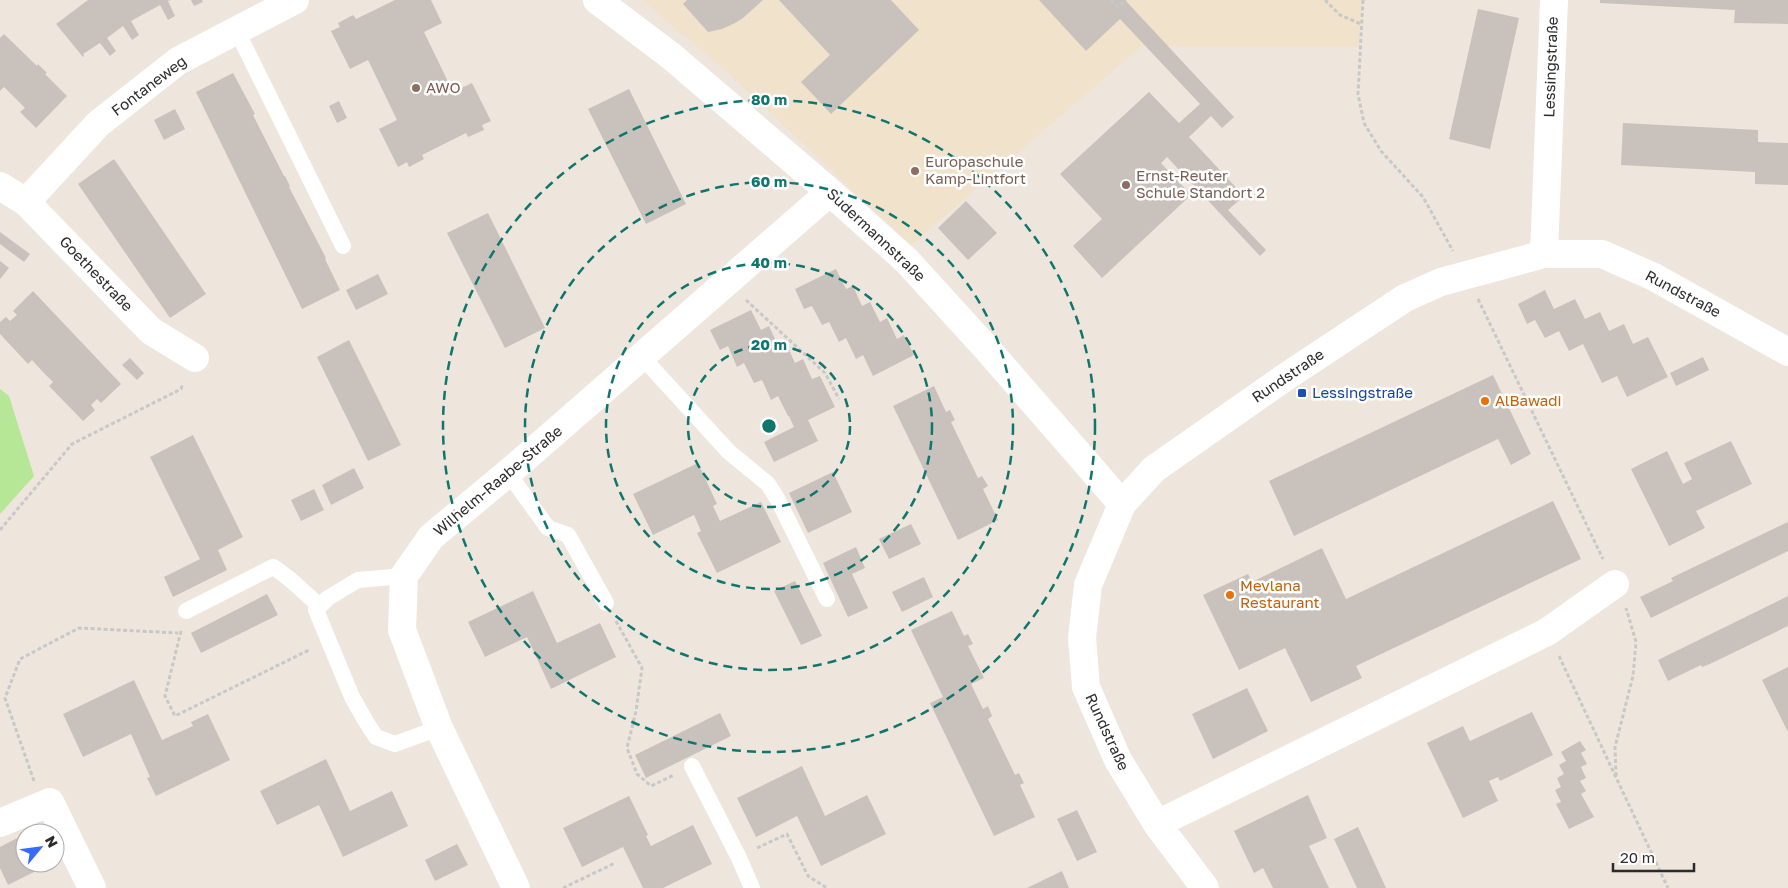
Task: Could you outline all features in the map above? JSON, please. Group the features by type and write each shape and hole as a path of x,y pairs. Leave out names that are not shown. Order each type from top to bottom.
{"street":[{"name":"Fontaneweg","path":"26,202 98,124 178,61 295,0"},
{"name":"Sudermannstraße","path":"597,0 671,56 830,192 906,261 988,350 1122,504"},
{"name":"Lessingstraße","path":"1544,254 1554,0"},
{"name":"Goethestraße","path":"0,186 26,202 151,331 195,358"},
{"name":"Wilhelm-Raabe-Straße","path":"404,576 431,537 508,473 830,192"},
{"name":"Rundstraße","path":"1205,888 1157,824 1118,760 1086,687 1082,638 1088,585 1122,504 1154,469 1287,376 1405,298 1441,282 1466,274 1544,254 1602,254 1654,277 1788,352"},
{"path":"404,576 402,630 439,728 516,888"},
{"path":"1157,824 1547,632 1616,584"},
{"path":"0,823 50,802 92,888"}],"lane":[{"path":"237,30 343,246"},
{"path":"642,357 729,452 768,484 778,500 827,599"},
{"path":"508,473 548,528 568,536 606,603"},
{"path":"186,612 260,572 273,567 284,573 296,587 320,606"},
{"path":"404,576 358,580 328,598 316,610 352,697 376,738 395,744 439,728"},
{"path":"692,766 739,858 752,888"}],"path":[{"path":"1111,0 1118,7 1126,0"},
{"path":"1325,0 1340,16 1361,24"},
{"path":"1363,0 1358,94 1364,123 1381,150 1423,197 1466,274 1616,584 1629,616 1636,642 1633,676 1615,747 1616,776"},
{"path":"727,283 825,373 839,399"},
{"path":"0,530 44,480 72,444 181,389 195,358"},
{"path":"606,603 642,668 636,711 627,748 637,774 651,786 692,766"},
{"path":"186,612 166,696 175,716 328,640"},
{"path":"43,805 5,698 20,659 79,628 181,633"},
{"path":"1547,632 1668,888"},
{"path":"739,858 787,834 808,876 827,888"},
{"path":"563,888 614,863"}],"shaded area":[{"name":"Europaschule Kamp-Lintfort","path":"642,0 1363,0 1359,47 1142,46 911,245 728,73"}],"green space":[{"path":"0,389 9,396 34,476 0,514"}],"building":[{"path":"88,0 171,0 168,1 175,16 168,20 160,5 131,21 139,35 132,40 123,26 107,38 116,51 110,56 100,43 83,54 83,57 56,24"},
{"path":"191,0 202,0 203,2 194,6"},
{"name":"AWO","path":"395,0 431,0 442,23 424,32 453,92 472,83 491,121 482,125 484,130 468,137 466,133 422,155 424,159 409,167 407,162 398,167 379,129 397,120 368,60 350,69 331,31 340,27 338,23 353,15 356,19"},
{"path":"687,0 763,0 735,23 722,29 708,32 683,4"},
{"path":"779,0 891,0 919,30 831,114 801,82 830,55"},
{"path":"1039,0 1125,0 1234,117 1222,128 1211,116 1189,137 1244,196 1228,210 1266,250 1260,256 1167,157 1161,163 1191,195 1102,278 1073,246 1102,219 1060,174 1149,92 1179,123 1200,104 1120,19 1086,51"},
{"path":"1600,0 1788,0 1788,24 1734,23 1735,10 1600,3"},
{"path":"1478,9 1519,18 1490,149 1449,139"},
{"path":"4,34 37,66 38,64 47,73 45,74 67,96 36,128 20,112 25,108 4,87 0,91 0,38"},
{"path":"233,73 255,114 253,115 326,258 340,290 302,309 196,92"},
{"path":"629,89 686,204 646,224 588,109"},
{"path":"339,101 347,118 337,123 329,106"},
{"path":"175,109 185,129 164,140 154,120"},
{"path":"1623,123 1758,130 1758,142 1788,143 1788,185 1755,184 1755,172 1621,165"},
{"path":"114,159 206,294 170,318 78,184"},
{"path":"966,201 997,233 968,260 938,228"},
{"path":"488,213 545,328 505,348 447,233"},
{"path":"0,232 30,254 24,262 0,244"},
{"path":"0,261 9,268 0,279"},
{"path":"836,269 846,289 853,286 862,306 870,302 880,322 887,318 897,339 904,335 914,355 873,376 863,355 856,359 846,338 839,342 829,322 822,325 812,306 804,309 795,289"},
{"path":"378,274 388,294 356,310 346,290"},
{"path":"1545,290 1554,309 1575,299 1585,319 1600,312 1609,331 1624,324 1633,344 1648,337 1668,377 1627,397 1617,376 1602,383 1583,344 1569,351 1559,331 1545,338 1535,320 1527,324 1518,304"},
{"path":"33,291 121,384 101,403 97,399 91,405 95,410 83,421 49,386 53,382 32,360 28,364 0,334 0,322 6,317 10,321 17,315 13,311"},
{"path":"751,310 761,330 769,326 778,346 786,343 795,363 803,359 812,379 820,376 835,407 808,420 818,441 774,462 764,442 794,427 789,416 778,396 771,400 762,380 754,383 744,363 737,367 728,346 720,350 710,330"},
{"path":"349,340 401,445 368,461 317,357"},
{"path":"1703,357 1709,370 1676,386 1670,373"},
{"path":"130,358 144,373 137,380 122,365"},
{"path":"1493,375 1531,454 1511,465 1498,439 1294,536 1269,481"},
{"path":"934,386 946,412 950,410 955,420 951,422 978,478 982,476 988,486 983,489 998,520 958,540 893,406"},
{"path":"193,435 243,537 218,550 227,570 173,597 164,577 200,559 150,457"},
{"path":"1731,441 1752,484 1696,511 1705,528 1669,546 1631,469 1667,451 1683,484 1692,479 1684,463"},
{"path":"698,463 717,504 713,506 720,521 761,502 781,542 717,573 697,533 701,531 694,515 653,535 633,494"},
{"path":"354,468 364,488 331,505 322,485"},
{"path":"833,472 852,512 808,533 789,493"},
{"path":"314,489 324,510 301,521 291,500"},
{"path":"1553,501 1581,559 1356,666 1362,678 1311,702 1285,648 1239,670 1203,595 1248,574 1252,582 1322,548 1346,599"},
{"path":"1788,522 1788,551 1651,618 1640,597 1673,581 1671,578"},
{"path":"911,524 921,544 889,559 879,539"},
{"path":"856,547 865,568 852,574 868,608 848,617 823,563"},
{"path":"924,577 933,597 902,612 892,592"},
{"path":"795,581 822,636 801,645 774,591"},
{"path":"533,591 557,643 600,623 616,657 551,689 527,637 485,657 468,622"},
{"path":"267,594 278,615 201,653 191,633"},
{"path":"1788,596 1788,626 1712,663 1702,667 1701,665 1668,681 1658,660"},
{"path":"952,611 964,636 968,634 973,644 968,646 984,678 971,684 983,709 988,706 992,716 988,719 1015,775 1019,773 1024,783 1020,785 1035,817 994,836 930,703 943,697 911,630"},
{"path":"1788,667 1788,732 1762,680"},
{"path":"134,680 162,740 193,726 191,722 208,714 230,760 156,796 147,778 150,777 131,734 83,757 63,714"},
{"path":"1247,688 1268,731 1213,759 1192,714"},
{"path":"1532,712 1553,755 1500,781 1498,777 1489,781 1498,801 1463,818 1427,743 1463,726 1470,741"},
{"path":"720,713 731,736 646,778 635,755"},
{"path":"1580,741 1586,750 1581,753 1587,764 1581,767 1586,778 1580,781 1586,791 1581,794 1594,817 1569,829 1556,804 1561,802 1555,790 1561,787 1557,778 1564,774 1559,765 1566,761 1561,752"},
{"path":"326,759 350,811 392,791 408,826 343,857 319,805 277,825 260,791"},
{"path":"802,766 825,816 867,795 886,834 821,866 797,816 756,837 737,798"},
{"path":"1308,795 1327,838 1309,846 1329,888 1273,888 1263,868 1254,873 1234,831"},
{"path":"629,796 648,835 646,836 651,846 693,825 712,864 663,888 643,888 623,847 582,867 563,828"},
{"path":"1077,810 1097,852 1077,861 1057,819"},
{"path":"1358,827 1386,888 1357,888 1334,839"},
{"path":"15,839 15,873 32,873 8,885 0,868 0,847"},
{"path":"457,844 468,865 435,881 425,860"},
{"path":"1062,871 1069,888 1027,888"}],"place":[{"name":"AWO","path":"416,88"},
{"name":"Europaschule Kamp-Lintfort","path":"915,171"},
{"name":"Ernst-Reuter Schule Standort 2","path":"1126,185"},
{"name":"Lessingstraße","path":"1302,393"},
{"name":"AlBawadi","path":"1485,401"},
{"name":"Mevlana Restaurant","path":"1230,595"}]}
